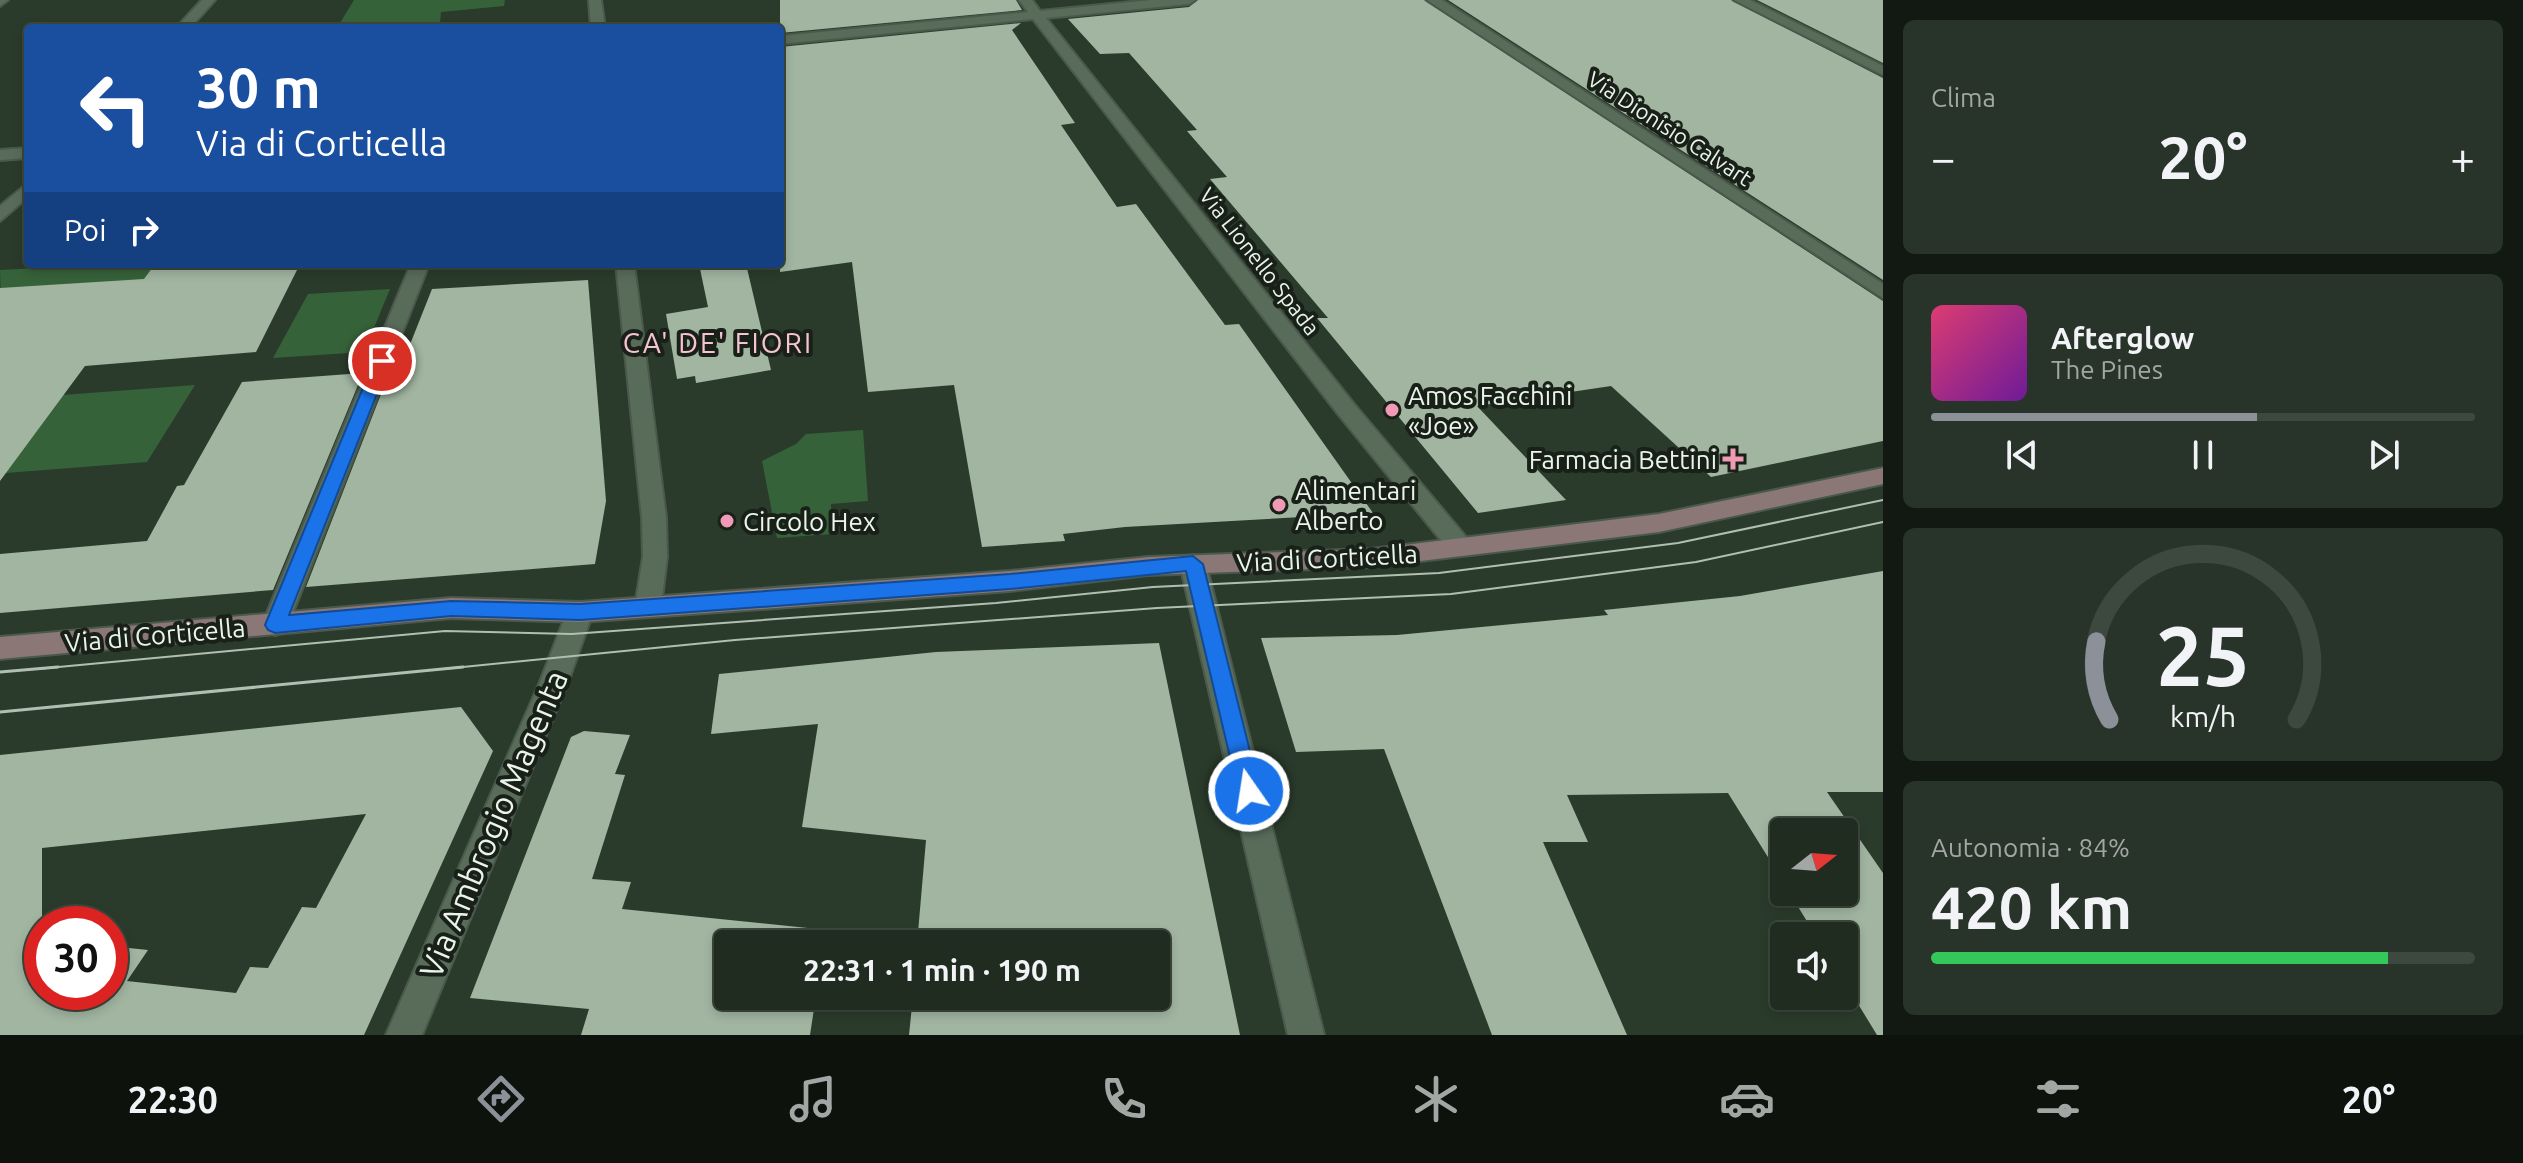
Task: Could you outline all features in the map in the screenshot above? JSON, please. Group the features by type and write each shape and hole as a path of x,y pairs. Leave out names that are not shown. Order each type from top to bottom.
{"main road":[{"name":"Via di Corticella","path":"0,648 451,608 580,612 1010,581 1193,564 1371,558 1462,549 1707,515 1883,476"}],"street":[{"path":"187,24 209,0"},
{"path":"595,0 598,24"},
{"path":"784,39 1030,7 1189,0"},
{"name":"Via Dionisio Calvart","path":"1433,0 1883,292"},
{"path":"1740,0 1883,71"},
{"name":"Via Lionello Spada","path":"1030,7 1346,409 1462,549"},
{"path":"0,155 24,153"},
{"path":"0,216 24,192"},
{"path":"275,625 418,268"},
{"path":"625,268 654,518 655,557 648,606"},
{"path":"1193,564 1306,1035"},
{"name":"Via Ambrogio Magenta","path":"404,1035 554,682 580,612"}],"green space":[{"path":"354,0 505,0 504,6 441,12 440,23 339,24"},
{"path":"152,268 63,395 195,385 147,462 6,473 0,270"},
{"path":"390,289 364,352 273,358 308,294"},
{"path":"863,430 868,501 831,504 832,534 777,538 762,461 796,444 806,434"}],"building":[{"path":"780,0 1016,0 1022,10 784,33 784,24 780,24"},
{"path":"1198,0 1424,0 1883,301 1883,441 1711,477 1611,386 1477,406 1566,500 1478,513 1317,318 1328,318 1210,179 1227,177 1187,131 1197,130 1129,53 1100,54 1068,19 1189,7"},
{"path":"1448,0 1731,0 1883,78 1883,280"},
{"path":"1757,0 1883,0 1883,63"},
{"path":"1021,23 1012,30 1075,123 1061,125 1117,207 1136,204 1225,325 1239,324 1373,513 1125,527 1063,534 1065,541 982,547 954,385 868,392 852,262 780,272 780,268 784,268 784,47"},
{"path":"152,268 298,268 256,352 85,366 0,481 0,288 144,279"},
{"path":"700,268 747,268 771,370 696,383 695,376 677,379 666,314 708,307"},
{"path":"588,280 606,501 595,564 306,587 390,371 396,371 403,352 407,352 432,289"},
{"path":"363,373 273,590 0,613 0,554 147,541 177,486 184,485 242,382"},
{"path":"1883,571 1883,792 1827,792 1845,818 1770,818 1770,860 1728,793 1567,795 1588,842 1543,842 1627,1035 1492,1035 1384,749 1296,752 1261,638 1397,635 1608,615 1604,610 1740,596"},
{"path":"1159,643 1240,1035 909,1035 912,1010 1170,1010 1170,930 918,930 926,840 802,827 818,724 711,734 719,674 936,652"},
{"path":"461,707 493,751 364,1035 0,1035 0,755","holes":["366,814 316,908 302,907 268,968 250,967 236,993 128,981 128,1010 24,1010 24,906 42,906 42,848"]},
{"path":"584,731 630,735 615,774 625,775 592,879 631,882 622,909 827,930 714,930 714,1010 814,1010 810,1035 581,1035 589,1009 470,998 571,737"},
{"path":"1858,837 1883,873 1883,1035 1877,1035 1858,1004 1858,922 1807,922 1798,906 1858,906"},
{"path":"128,948 148,950 128,980"}],"tram line":[{"path":"37,669 445,631 572,634 996,603 1153,587 1439,573 1678,543 1883,500"},
{"path":"443,669 735,640 1157,608 1451,594 1696,562 1883,522"},
{"path":"0,672 58,667"},
{"path":"0,712 463,667"}],"place":[{"name":"Amos Facchini «Joe»","path":"1392,410"},
{"name":"Farmacia Bettini","path":"1733,459"},
{"name":"Alimentari Alberto","path":"1279,505"},
{"name":"Circolo Hex","path":"727,521"}],"district":[{"name":"CA' DE' FIORI","path":"718,342"}],"route":[{"path":"382,361 275,625 451,608 580,612 1010,581 1193,564 1249,791"}]}
